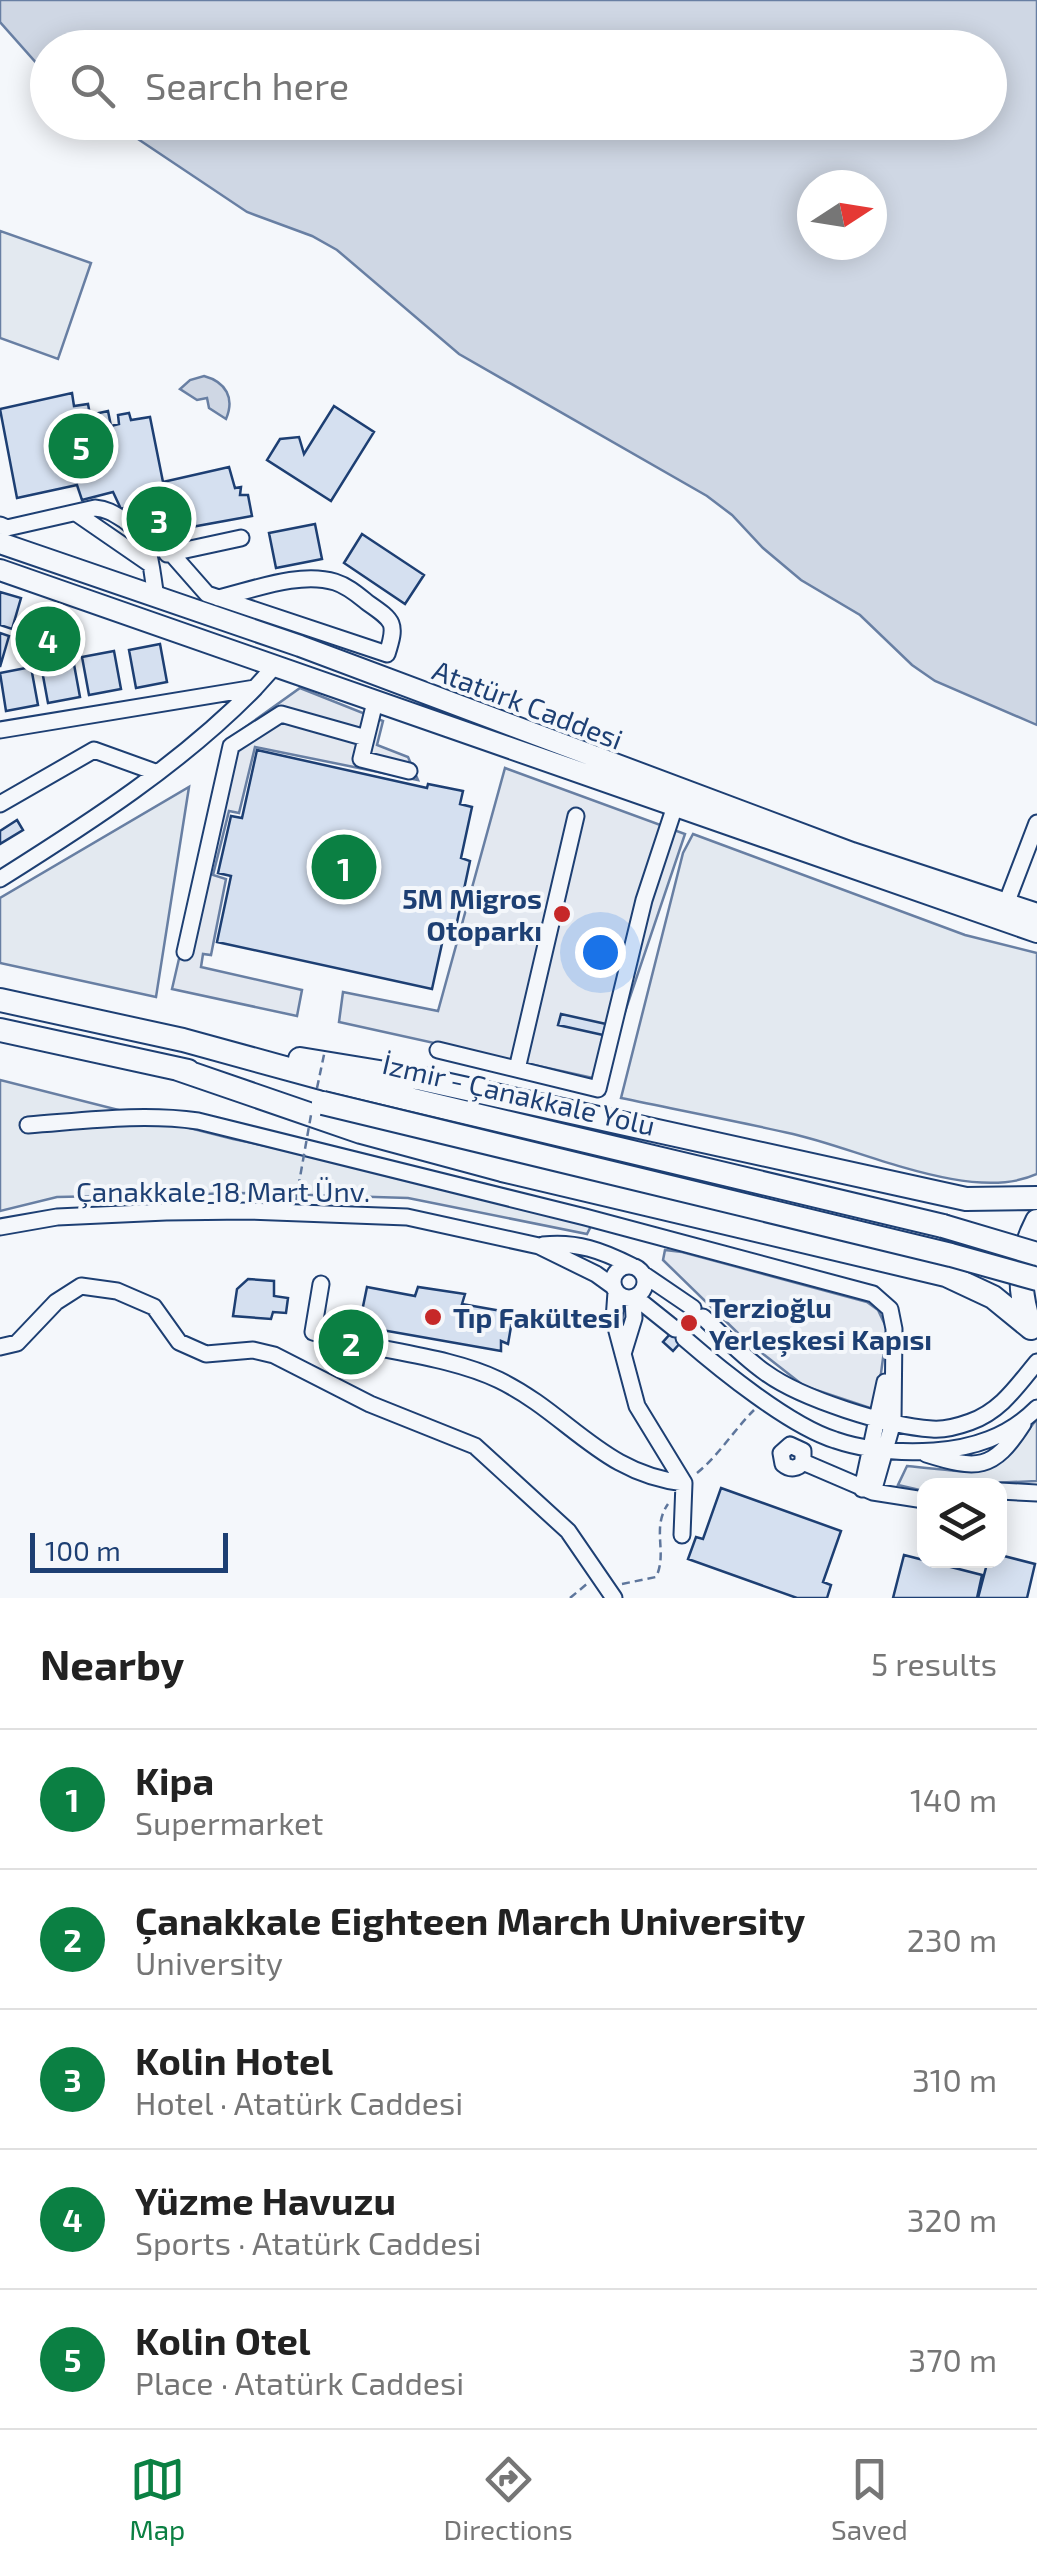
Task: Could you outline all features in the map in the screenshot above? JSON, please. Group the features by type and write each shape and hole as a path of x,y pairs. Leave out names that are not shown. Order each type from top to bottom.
{"highway":[{"name":"İzmir - Çanakkale Yolu","path":"0,1000 183,1040 324,1091 1037,1278"},
{"path":"0,1030 178,1068 361,1132 502,1170 946,1275 994,1297 1034,1332"},
{"path":"183,1040 422,1079 966,1199 1037,1198"},
{"name":"İzmir - Çanakkale Yolu","path":"178,1068 324,1091 944,1226 1037,1254"},
{"path":"1034,1332 1023,1306 1020,1276 1025,1245 1037,1221"}],"main road":[{"name":"Atatürk Caddesi","path":"0,544 280,640 678,798 1037,932"},
{"name":"Atatürk Caddesi","path":"0,570 375,702 1037,914"},
{"path":"150,624 156,597"},
{"path":"273,668 280,640"}],"street":[{"path":"0,525 7,528 108,509 139,530 146,542 156,597"},
{"path":"149,561 241,538"},
{"path":"170,553 207,594 218,598 387,654 394,634 390,618 336,582 312,579 218,598"},
{"path":"264,613 266,587"},
{"path":"0,879 87,824 155,772 230,714 273,668"},
{"path":"0,730 255,688"},
{"path":"375,702 361,759 409,771"},
{"path":"185,952 231,746 281,714 366,738"},
{"path":"0,804 94,750 155,772"},
{"path":"438,1050 598,1089 644,900 678,798"},
{"path":"518,1069 576,816"},
{"path":"1006,904 1037,823"},
{"path":"28,1125 118,1118 198,1122 584,1216 873,1294 890,1309 894,1328 886,1420 868,1490"},
{"name":"Çanakkale 18 Mart Ünv.","path":"0,1227 57,1217 247,1210 407,1217 539,1246 596,1274 615,1290"},
{"path":"539,1246 564,1243 602,1251 698,1312 767,1374 815,1399 886,1420 935,1430 972,1422 1011,1397 1037,1362"},
{"path":"637,1270 617,1272 614,1320 637,1406 684,1483 682,1534"},
{"path":"622,1358 634,1318 634,1298 643,1290 637,1270"},
{"path":"321,1284 313,1332 496,1378 539,1402 623,1467 658,1480 684,1483"},
{"path":"0,1347 18,1344 56,1302 81,1286 117,1291 154,1307 179,1342 206,1354 252,1350 274,1355 370,1404 475,1446 568,1531 614,1598"},
{"path":"615,1290 624,1298 634,1298 799,1424 835,1440 917,1452 966,1448 988,1442 1033,1412"},
{"path":"709,1359 727,1340"},
{"path":"803,1462 868,1490 917,1499"},
{"path":"1007,1491 1037,1493"}],"path":[{"path":"296,1200 308,1128"},
{"path":"570,1598 597,1575 620,1584 656,1577 662,1565 660,1515 684,1483 718,1455 728,1436 765,1399"}],"shaded area":[{"path":"0,0 1037,0 1037,725 935,681 912,665 860,615 801,580 707,496 459,354 337,250 312,236 247,212 139,140 1007,140 1007,30 30,30 30,56 0,22"},
{"path":"0,231 91,263 58,359 0,338"},
{"path":"204,376 218,382 227,392 226,419 209,408 207,398 197,400 180,389 190,380"},
{"path":"300,688 383,721 377,745 408,757 418,780 255,747 239,813 229,811 213,875 226,879 211,955 203,954 201,967 302,990 297,1016 172,989 230,738"},
{"name":"5M Migros Otoparkı","path":"505,768 685,834 602,1080 339,1022 343,992 438,1011"},
{"path":"189,787 156,997 0,963 0,898"},
{"path":"693,834 965,935 1037,953 1037,1174 1011,1182 949,1178 793,1134 621,1098 683,853"},
{"path":"0,1080 233,1139 421,1178 592,1224 587,1234 408,1198 247,1193 57,1197 0,1211"},
{"path":"665,1250 867,1302 878,1310 887,1329 876,1410 804,1386 744,1339 663,1260"},
{"path":"1037,1419 1037,1481 917,1478 917,1489 898,1485 907,1466 982,1470 1006,1455"}],"building":[{"path":"72,393 74,406 88,404 90,415 108,411 111,426 119,424 118,415 129,413 131,420 150,417 163,482 229,467 235,488 241,487 240,495 248,495 252,516 164,532 160,521 147,524 144,515 130,506 121,509 113,492 82,500 77,485 17,498 0,409"},
{"path":"334,406 374,432 331,501 267,460 280,439 299,437 304,454"},
{"path":"315,524 322,559 276,568 269,533"},
{"path":"362,534 424,575 405,604 344,563"},
{"path":"0,592 21,598 12,629 0,625"},
{"path":"0,633 9,636 0,667"},
{"path":"160,644 167,682 136,688 129,650"},
{"path":"114,651 121,689 89,695 82,657"},
{"path":"73,659 80,697 48,703 41,665"},
{"path":"31,667 38,705 6,711 0,673"},
{"path":"257,750 427,788 428,784 463,791 460,804 472,807 461,858 470,861 453,941 443,939 432,989 217,942 231,876 218,873 231,816 242,818"},
{"path":"17,820 23,830 0,844 0,831"},
{"path":"561,1014 606,1024 603,1035 558,1025"},
{"path":"248,1279 274,1281 274,1296 288,1298 286,1313 273,1312 271,1319 233,1316 237,1289"},
{"name":"Tıp Fakültesi","path":"367,1287 415,1296 418,1287 465,1294 462,1304 507,1312 504,1322 512,1321 508,1344 501,1341 501,1351 359,1326"},
{"name":"Terzioğlu Yerleşkesi Kapısı","path":"695,1306 705,1315 673,1351 663,1342"},
{"path":"721,1488 841,1531 823,1582 831,1585 827,1598 797,1598 688,1559 696,1537 703,1539"},
{"path":"904,1555 917,1558 917,1568 955,1568 982,1575 977,1598 893,1598"},
{"path":"1007,1557 1035,1564 1027,1598 978,1598 986,1568 1007,1568"}],"place":[{"name":"Kolin Otel","path":"81,446"},
{"name":"Kolin Hotel","path":"159,519"},
{"name":"Yüzme Havuzu","path":"48,639"},
{"name":"Kipa","path":"344,867"},
{"name":"5M Migros Otoparkı","path":"562,914"},
{"name":"Tıp Fakültesi","path":"433,1317"},
{"name":"Terzioğlu Yerleşkesi Kapısı","path":"689,1323"},
{"name":"Çanakkale Eighteen March University","path":"351,1342"}]}
